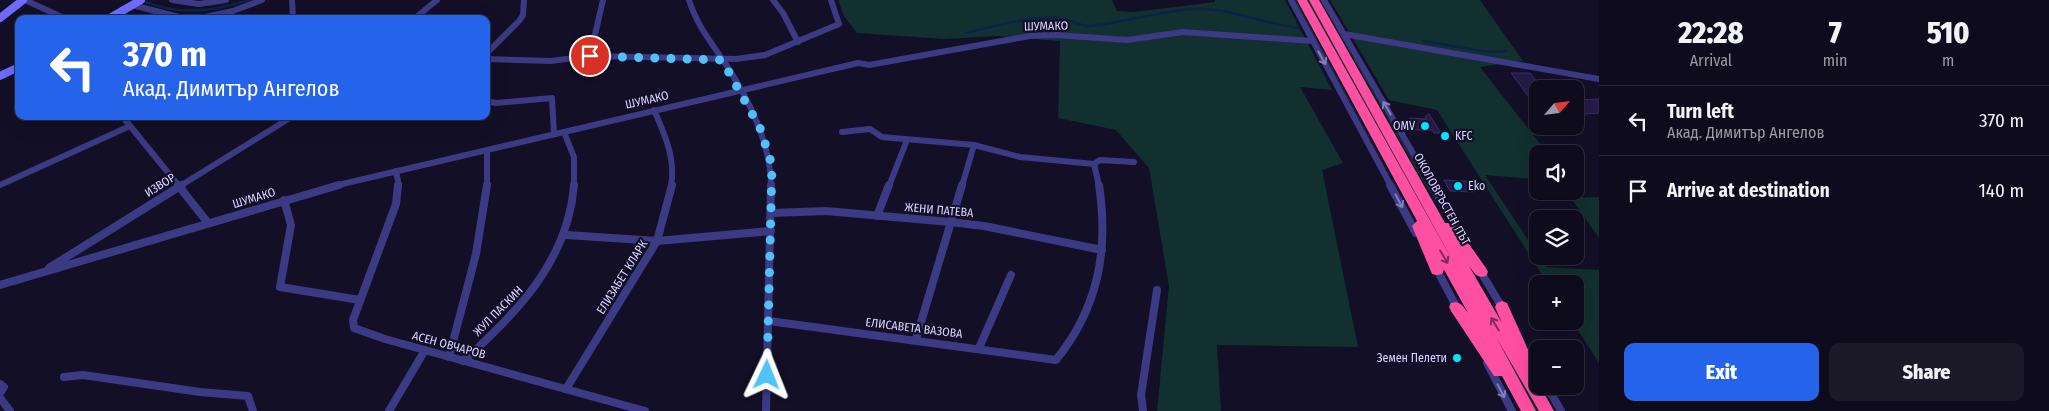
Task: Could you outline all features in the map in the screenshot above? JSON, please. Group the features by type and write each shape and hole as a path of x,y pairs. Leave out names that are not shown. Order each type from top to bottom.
{"highway":[{"name":"ОКОЛОВРЪСТЕН ПЪТ","path":"1302,0 1407,181 1548,411"},
{"name":"ОКОЛОВРЪСТЕН ПЪТ","path":"1314,0 1452,270 1528,411"},
{"path":"1407,181 1437,270"},
{"path":"1407,181 1481,272"},
{"path":"1456,307 1528,411"},
{"path":"1502,307 1548,411"}],"street":[{"path":"0,18 24,0 57,15"},
{"path":"115,15 141,0"},
{"path":"172,0 190,5 213,4 226,0"},
{"path":"214,15 233,11 262,0"},
{"path":"292,0 293,15"},
{"path":"419,15 437,0"},
{"path":"490,50 519,21 523,15 524,0"},
{"path":"590,56 603,0"},
{"path":"689,0 696,25 741,90 760,128 772,165 766,411"},
{"path":"773,0 783,13 798,42"},
{"path":"490,60 541,62 590,56 722,60 765,55 839,24 832,0"},
{"path":"1290,0 1512,411"},
{"path":"1324,0 1529,354"},
{"path":"132,5 171,15"},
{"name":"ШУМАКО","path":"0,285 284,200 396,171 858,63 869,66 1030,36 1127,40 1183,32 1313,42"},
{"path":"1344,34 1598,79"},
{"path":"0,76 15,68"},
{"path":"490,102 496,103 552,98 554,134"},
{"name":"ЕЛИЗАБЕТ КЛАРК","path":"566,389 657,241 672,184 672,170 667,140 654,110"},
{"path":"125,120 208,224"},
{"name":"ИЗВОР","path":"40,273 287,120"},
{"path":"0,185 130,126"},
{"path":"842,132 870,129 882,137 974,145 1020,157 1094,164 1100,160 1134,162"},
{"name":"ЖУЛ ПАСКИН","path":"463,361 497,331 530,296 547,271 566,235 573,205 576,171 574,156 564,132"},
{"path":"877,216 907,140"},
{"path":"916,340 974,145"},
{"path":"449,357 487,204 489,175 487,150"},
{"path":"1094,164 1101,189 1104,228 1102,250"},
{"path":"284,200 291,225 280,287 360,300 396,204 399,189 396,171"},
{"name":"ЖЕНИ ПАТЕВА","path":"772,213 826,211 950,222 984,226 1102,250"},
{"path":"566,235 657,241 771,231"},
{"name":"ЕЛИСАВЕТА ВАЗОВА","path":"769,322 979,348 1056,360 1077,333 1094,293 1102,250"},
{"path":"979,348 1010,275"},
{"path":"1142,411 1141,395 1157,290"},
{"name":"АСЕН ОВЧАРОВ","path":"360,300 353,320 354,328 361,332 645,411"},
{"path":"389,411 426,350"},
{"path":"64,377 83,375 200,392 240,394 248,396 253,411"},
{"path":"0,384 4,387 0,393"},
{"path":"1552,395 1561,411"},
{"path":"0,398 10,411"}],"green space":[{"path":"838,0 1112,0 1117,11 1134,12 1215,2 1215,0 1285,0 1332,90 1300,87 1343,163 1322,170 1358,347 1217,345 1221,411 1157,411 1169,286 1149,168 1116,130 1058,118 1060,41 999,36 944,39 857,33 844,16"},
{"path":"1294,0 1296,0 1407,208"},
{"path":"1307,0 1309,0 1538,411 1535,411"},
{"path":"1320,0 1322,0 1442,211 1423,181"},
{"path":"1330,0 1480,0 1523,61 1480,67 1529,130 1529,135 1533,135 1541,145 1529,145 1529,178 1485,175 1529,241 1529,254 1437,110 1389,100"},
{"path":"1599,197 1599,238 1584,217 1584,210 1579,210 1572,200 1584,200 1584,198"},
{"path":"1536,265 1599,270 1599,363 1578,330 1584,330 1584,275 1542,275"}],"building":[{"path":"1511,73 1530,73 1535,80 1529,80 1529,97"},
{"path":"1599,99 1599,113 1584,114 1584,100"},
{"name":"OMV","path":"1429,114 1441,133 1434,133 1432,130 1415,130 1409,118 1425,119 1428,123 1425,117"},
{"name":"Eko","path":"1444,180 1466,181 1473,192 1450,191"}],"waterway":[{"path":"146,2 172,9 198,10 223,7 249,0"},
{"path":"966,33 1012,22 1036,19 1059,18 1089,26 1194,9 1233,13 1298,28"},
{"path":"1423,41 1489,52 1506,51"}],"place":[{"name":"OMV","path":"1425,126"},
{"name":"KFC","path":"1445,136"},
{"name":"Eko","path":"1458,186"},
{"name":"Земен Пелети","path":"1457,358"}],"route":[{"path":"590,56 722,60 741,90 760,128 772,165 767,375"}]}
